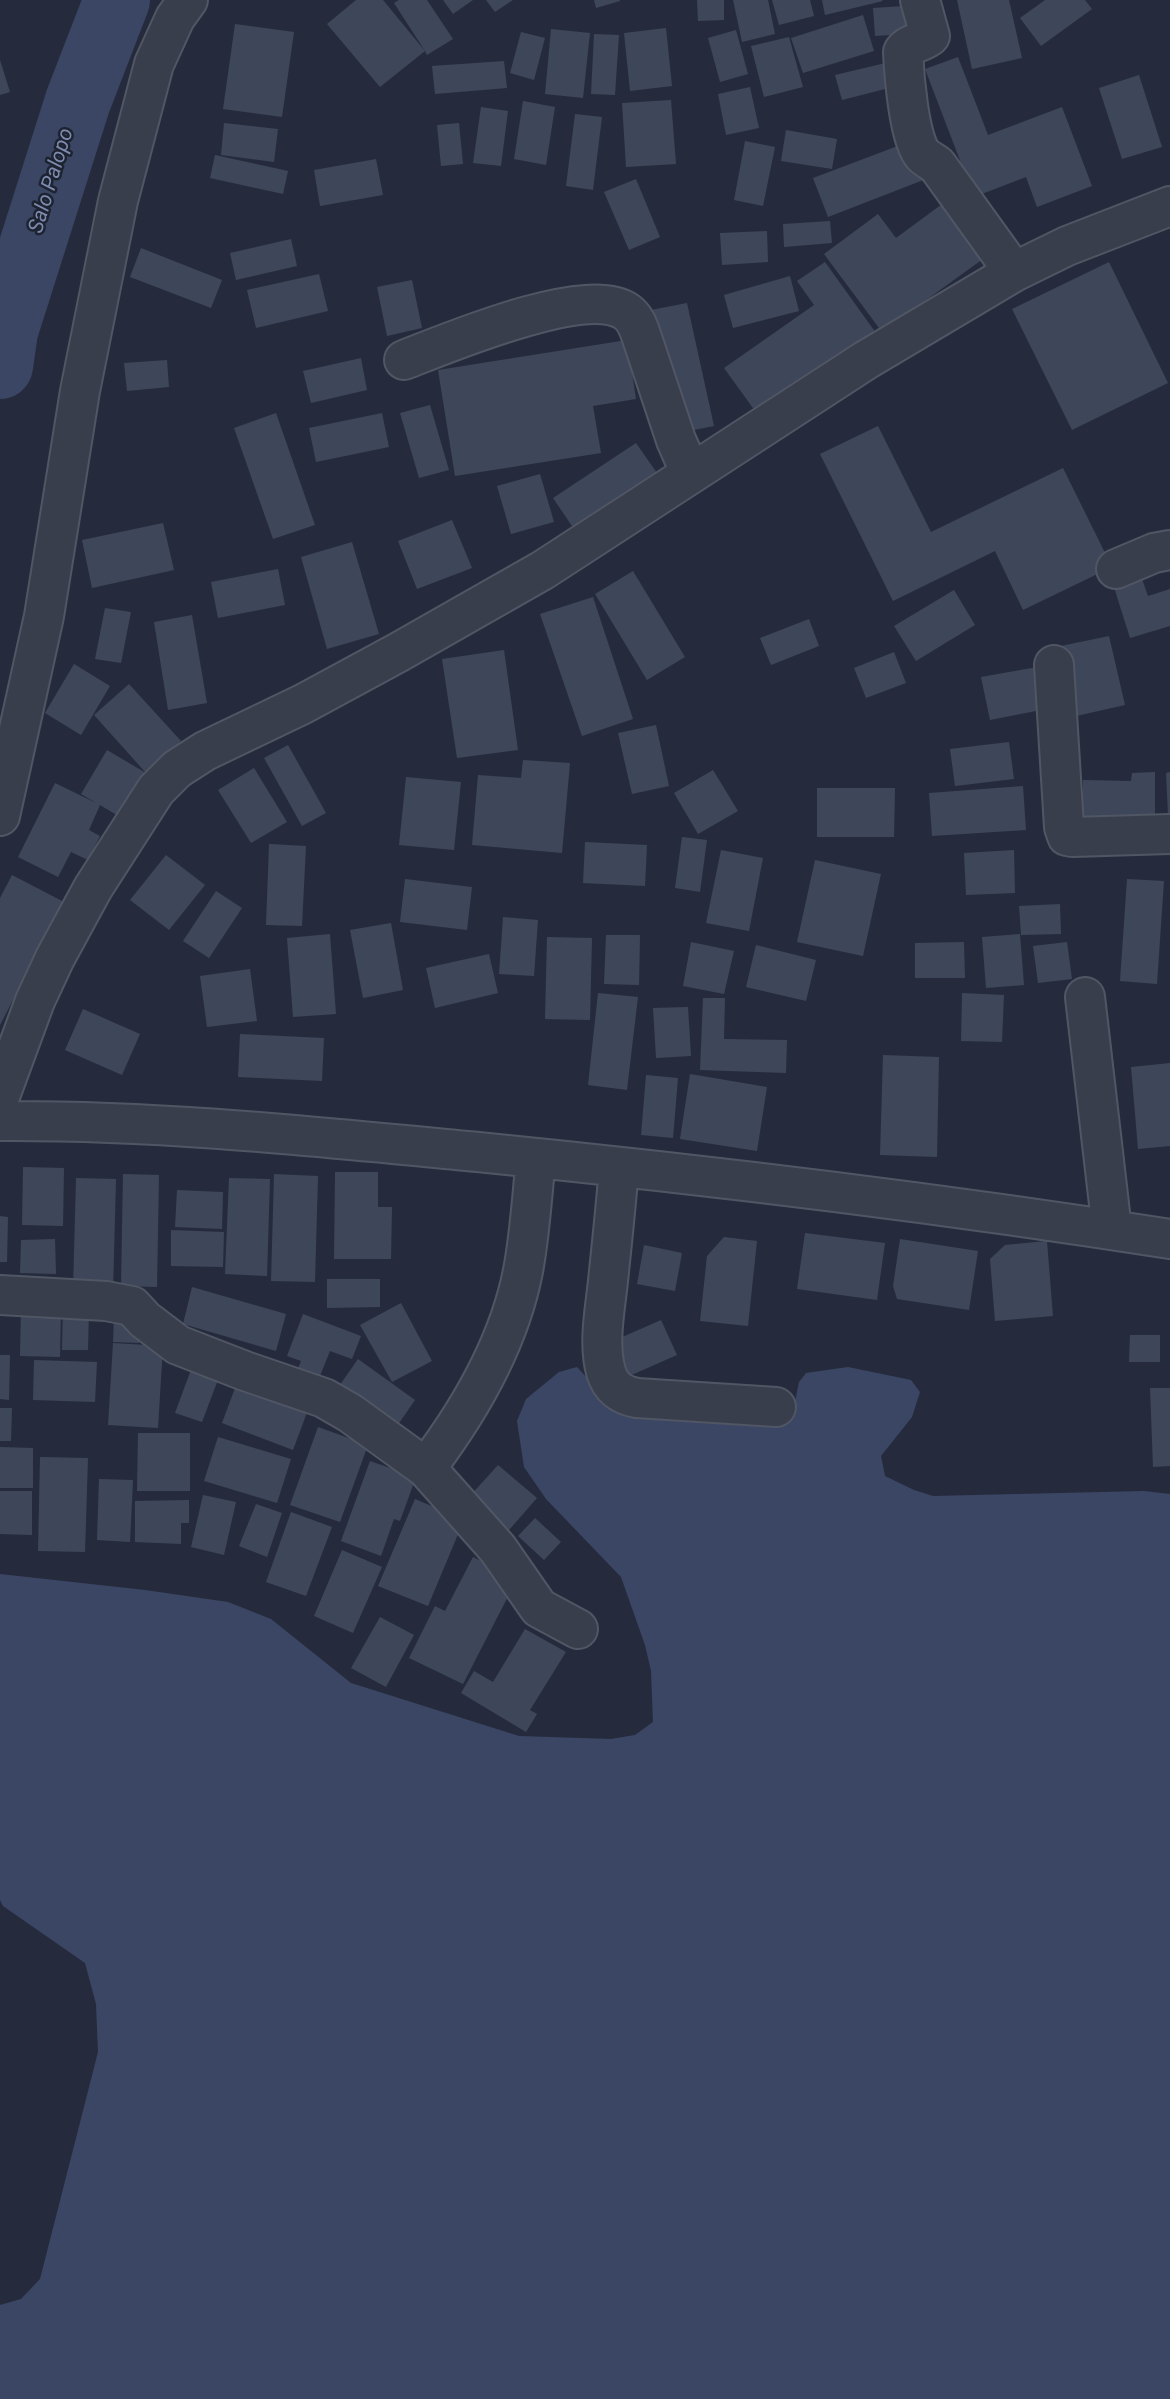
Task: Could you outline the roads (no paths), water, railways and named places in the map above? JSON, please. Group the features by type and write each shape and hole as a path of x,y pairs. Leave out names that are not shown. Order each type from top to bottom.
{"street":[{"path":"0,816 44,616 80,391 118,201 154,64 175,19 188,0"},
{"path":"920,0 930,36 902,52 911,122 918,145 923,155 937,165 1014,272"},
{"path":"0,1096 36,1001 93,888 156,790 177,769 205,751 303,704 522,582 866,360 1014,272 1067,246 1170,206"},
{"path":"404,360 501,323 543,313 607,305 626,312 636,322 676,440 690,472"},
{"path":"1116,569 1154,553 1170,550"},
{"path":"1054,665 1064,827 1067,835 1170,834"},
{"path":"1085,998 1112,1230"},
{"path":"0,1121 87,1120 194,1126 536,1158 786,1185 1170,1239"},
{"path":"426,1468 473,1400 503,1336 523,1273 536,1158"},
{"path":"619,1167 603,1326 603,1354 612,1384 622,1395 637,1398 776,1407"},
{"path":"0,1295 106,1301 132,1306 145,1320 178,1345 324,1398 350,1413 426,1468 498,1549 539,1608 578,1629"}],"water":[{"path":"577,1367 590,1381 794,1407 799,1382 806,1373 848,1367 911,1380 920,1392 912,1417 881,1456 885,1476 914,1490 933,1496 1144,1491 1170,1494 1170,2399 0,2399 0,2305 21,2299 40,2279 98,2052 96,2004 85,1963 3,1906 0,1900 0,1574 228,1602 271,1619 351,1683 519,1736 611,1739 635,1735 653,1722 651,1671 645,1645 621,1577 546,1499 524,1467 517,1421 526,1399 559,1372"}],"waterway":[{"name":"Salo Palopo","path":"0,366 5,331 78,101 117,0"}]}
